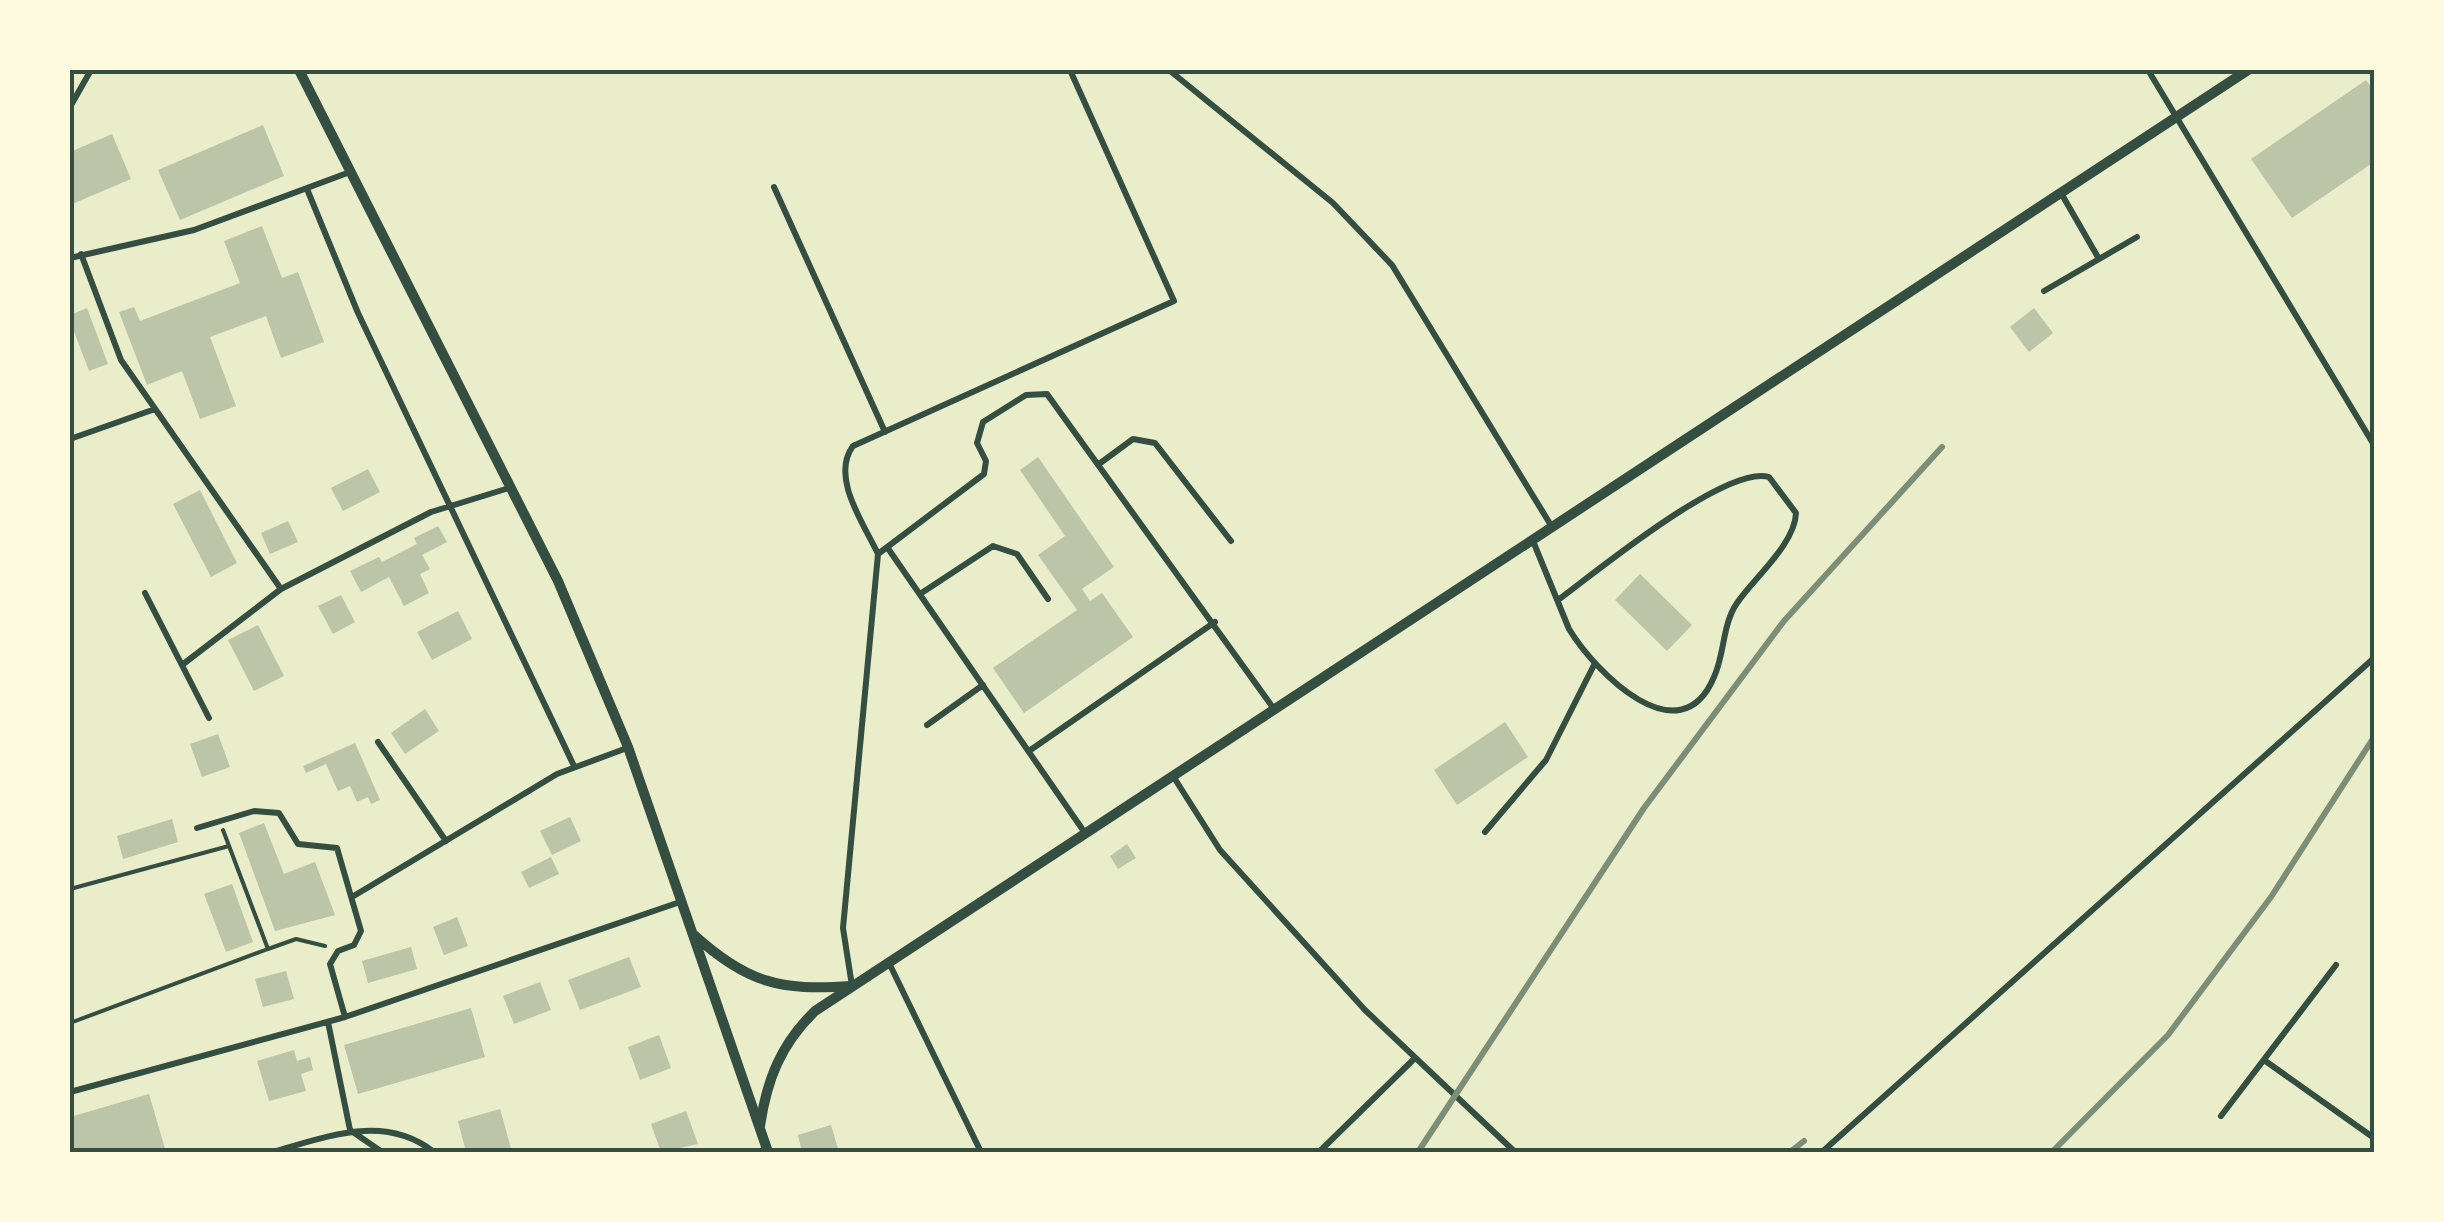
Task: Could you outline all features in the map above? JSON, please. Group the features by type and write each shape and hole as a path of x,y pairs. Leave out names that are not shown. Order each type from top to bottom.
{"street":[{"path":"299,70 558,581 628,747 768,1152"},
{"path":"760,1126 766,1086 790,1036 815,1010 2248,70"},
{"path":"692,932 724,962 757,979 798,990 852,986"}],"lane":[{"path":"70,107 91,70"},
{"path":"852,986 843,928 878,554 843,470 853,446 1174,301 1070,70"},
{"path":"1169,70 1333,203 1392,266 1552,527"},
{"path":"2148,70 2374,445"},
{"path":"70,258 194,230 351,172"},
{"path":"774,187 885,432"},
{"path":"307,189 358,313 574,766"},
{"path":"2061,193 2100,259"},
{"path":"2044,292 2137,237"},
{"path":"81,254 121,360 281,589"},
{"path":"878,554 984,474 987,465 977,443 983,422 1034,391 1047,394 1215,622 1274,710"},
{"path":"70,439 156,410"},
{"path":"1099,464 1133,439 1155,442 1231,542"},
{"path":"1533,540 1569,629 1595,662 1652,710 1671,713 1688,708 1714,680 1737,603 1790,532 1796,513 1769,477 1750,476 1703,496 1558,600"},
{"path":"182,664 281,589 448,506 510,488"},
{"path":"920,594 993,546 1017,554 1048,598"},
{"path":"887,547 1085,833"},
{"path":"145,593 209,718"},
{"path":"1029,751 1215,622"},
{"path":"1822,1152 2374,658"},
{"path":"1485,832 1546,760 1595,662"},
{"path":"926,725 983,686"},
{"path":"378,742 446,841"},
{"path":"352,897 574,766 628,747"},
{"path":"1173,776 1220,850 1365,1010 1515,1152"},
{"path":"197,828 267,809 280,813 298,844 337,848 360,938 338,952 330,964 345,1017"},
{"path":"70,1092 345,1017 680,902"},
{"path":"889,962 981,1152"},
{"path":"2220,1116 2336,965"},
{"path":"328,1022 350,1130 382,1152"},
{"path":"1319,1152 1415,1058"},
{"path":"2264,1060 2374,1138"},
{"path":"272,1152 350,1130 401,1132 434,1152"}],"path":[{"path":"220,821 268,950"},
{"path":"70,890 229,846"},
{"path":"70,1023 304,939 338,952"}],"building":[{"path":"2366,80 2374,91 2374,162 2292,218 2251,159"},
{"path":"263,125 284,176 180,220 158,170"},
{"path":"112,134 131,179 70,205 70,152"},
{"path":"262,226 282,278 298,272 324,342 281,358 266,316 210,337 236,406 200,419 182,371 147,385 119,312 134,307 140,321 240,283 224,241"},
{"path":"87,308 108,364 89,371 70,321 70,315"},
{"path":"2034,308 2053,333 2029,352 2010,327"},
{"path":"1038,457 1114,567 1082,589 1090,601 1102,593 1133,637 1024,713 993,668 1077,610 1038,555 1065,536 1020,470"},
{"path":"368,469 380,492 343,511 331,488"},
{"path":"200,490 237,563 211,577 173,504"},
{"path":"288,521 298,542 270,554 261,533"},
{"path":"438,526 447,542 422,555 430,569 420,574 429,593 404,606 389,577 361,592 350,571 379,557 382,562 417,544 414,538"},
{"path":"1640,574 1692,625 1667,651 1615,600"},
{"path":"341,595 355,622 333,634 318,606"},
{"path":"458,611 472,639 432,660 417,632"},
{"path":"258,625 284,676 254,691 228,640"},
{"path":"425,709 439,731 405,754 391,733"},
{"path":"1505,722 1528,757 1457,805 1434,770"},
{"path":"218,734 230,767 202,777 190,744"},
{"path":"355,743 380,800 371,804 368,797 357,802 350,786 338,791 326,764 306,773 303,766"},
{"path":"570,817 581,841 552,855 540,831"},
{"path":"172,819 178,842 123,859 117,836"},
{"path":"264,823 284,874 315,862 335,915 275,931 239,833"},
{"path":"1127,844 1136,858 1118,869 1110,856"},
{"path":"551,857 559,874 529,888 521,872"},
{"path":"232,884 253,942 226,952 204,894"},
{"path":"457,917 468,946 444,955 433,927"},
{"path":"411,947 417,969 368,983 362,961"},
{"path":"629,957 641,987 580,1010 568,980"},
{"path":"286,971 294,999 263,1007 255,979"},
{"path":"540,982 551,1010 514,1024 503,996"},
{"path":"471,1008 485,1057 358,1094 344,1045"},
{"path":"659,1035 671,1068 640,1080 628,1047"},
{"path":"294,1050 297,1061 310,1057 313,1070 301,1074 306,1091 269,1101 257,1061"},
{"path":"149,1094 166,1152 70,1152 70,1117"},
{"path":"500,1109 512,1152 466,1152 458,1121"},
{"path":"686,1111 698,1144 661,1152 651,1124"},
{"path":"831,1125 839,1152 802,1152 798,1135"}],"railway":[{"path":"1418,1152 1644,808 1784,621 1942,447"},
{"path":"2052,1152 2168,1035 2271,897 2374,737"},
{"path":"1790,1152 1804,1141"}]}
